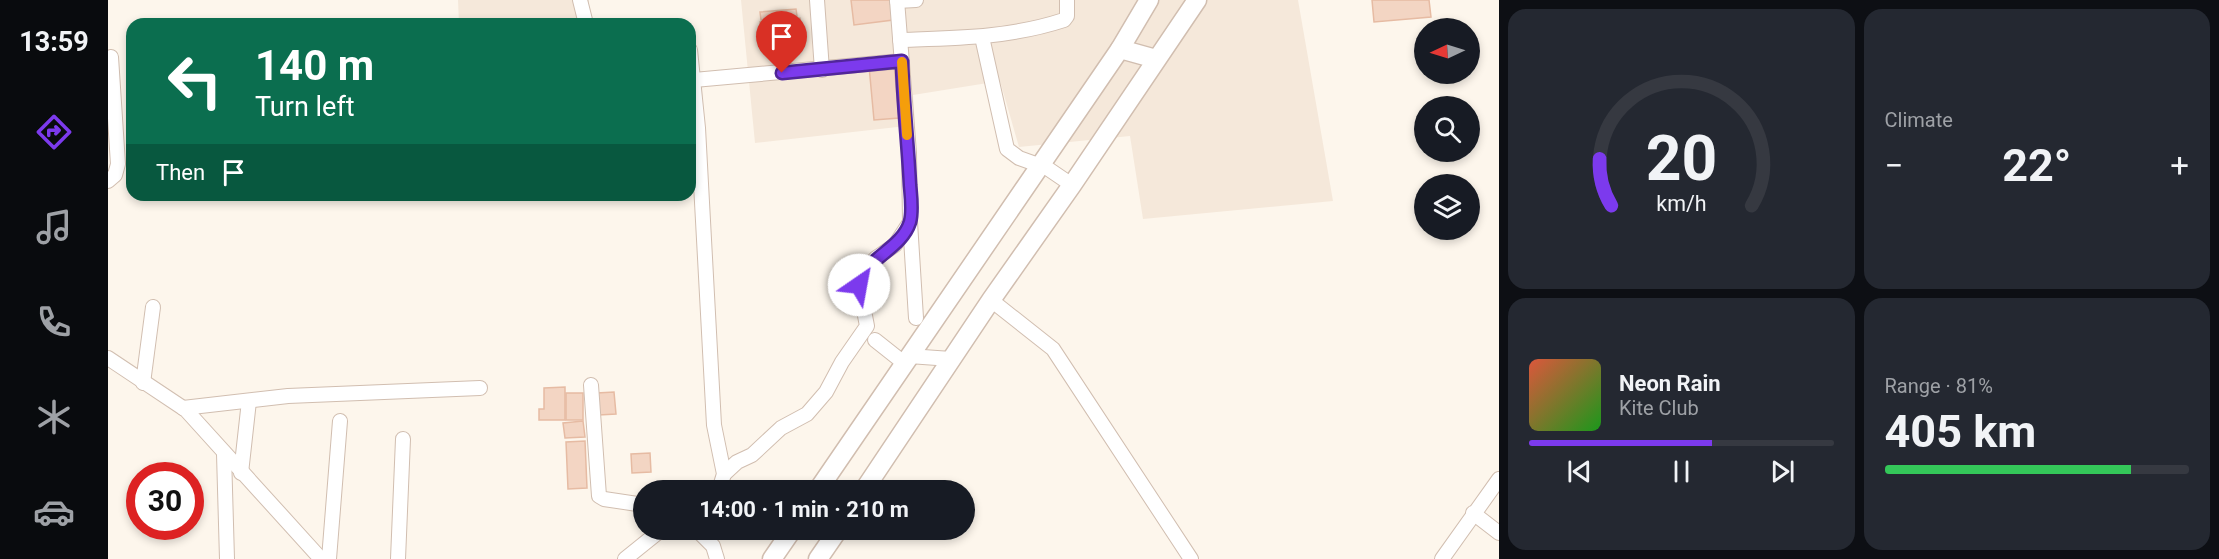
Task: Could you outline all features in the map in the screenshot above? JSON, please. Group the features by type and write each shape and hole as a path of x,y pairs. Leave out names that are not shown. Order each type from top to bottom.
{"street":[{"path":"580,0 584,18"},
{"path":"817,0 822,70"},
{"path":"916,0 897,0 909,153 910,222 916,318"},
{"path":"900,40 982,37 1014,33 1062,21 1067,16 1067,0"},
{"path":"825,480 1120,49 1149,0"},
{"path":"871,480 1197,0"},
{"path":"982,37 1007,149 1019,158 1041,165 1072,185"},
{"path":"1120,49 1156,59"},
{"path":"108,181 115,175 118,164 111,57"},
{"path":"696,80 902,61"},
{"path":"696,114 714,425 724,474 722,480"},
{"path":"910,222 895,245 876,258 861,275 859,285 867,326 875,340 906,360 951,359"},
{"path":"991,300 1053,349 1191,559"},
{"path":"143,383 153,307"},
{"path":"724,474 737,462 752,455 781,428 807,414 826,392 842,362 867,326"},
{"path":"858,340 875,340"},
{"path":"108,358 183,408 321,559"},
{"path":"591,385 599,496 604,499 633,503"},
{"path":"183,408 288,396 480,388"},
{"path":"241,473 249,401"},
{"path":"328,559 340,421"},
{"path":"398,559 403,439"},
{"path":"224,454 227,559"},
{"path":"1442,559 1499,479"},
{"path":"1473,513 1499,533"},
{"path":"626,559 649,540"},
{"path":"707,540 713,546 717,559"},
{"path":"772,559 785,540"},
{"path":"818,559 831,540"}],"shaded area":[{"path":"458,0 589,0 588,18 459,18"},
{"path":"741,0 1298,0 1333,201 1143,219 1130,136 1019,147 1000,81 913,95 915,125 755,143"}],"building":[{"path":"851,0 890,0 893,20 854,25"},
{"path":"1372,0 1429,0 1431,17 1374,22"},
{"path":"796,9 797,16 761,20 760,12"},
{"path":"800,18 801,25 761,29 760,22"},
{"path":"894,64 899,118 874,120 869,66"},
{"path":"565,387 565,420 539,420 539,409 544,409 544,388"},
{"path":"614,392 616,414 599,415 597,393"},
{"path":"566,393 583,393 583,420 566,420"},
{"path":"583,421 585,437 565,438 563,423"},
{"path":"585,441 587,488 568,489 566,442"},
{"path":"650,453 651,472 632,473 631,454"}],"slow traffic":[{"path":"902,62 907,135"}],"route":[{"path":"782,73 902,61 909,153 910,222 895,245 876,258 861,275 859,285"}]}
